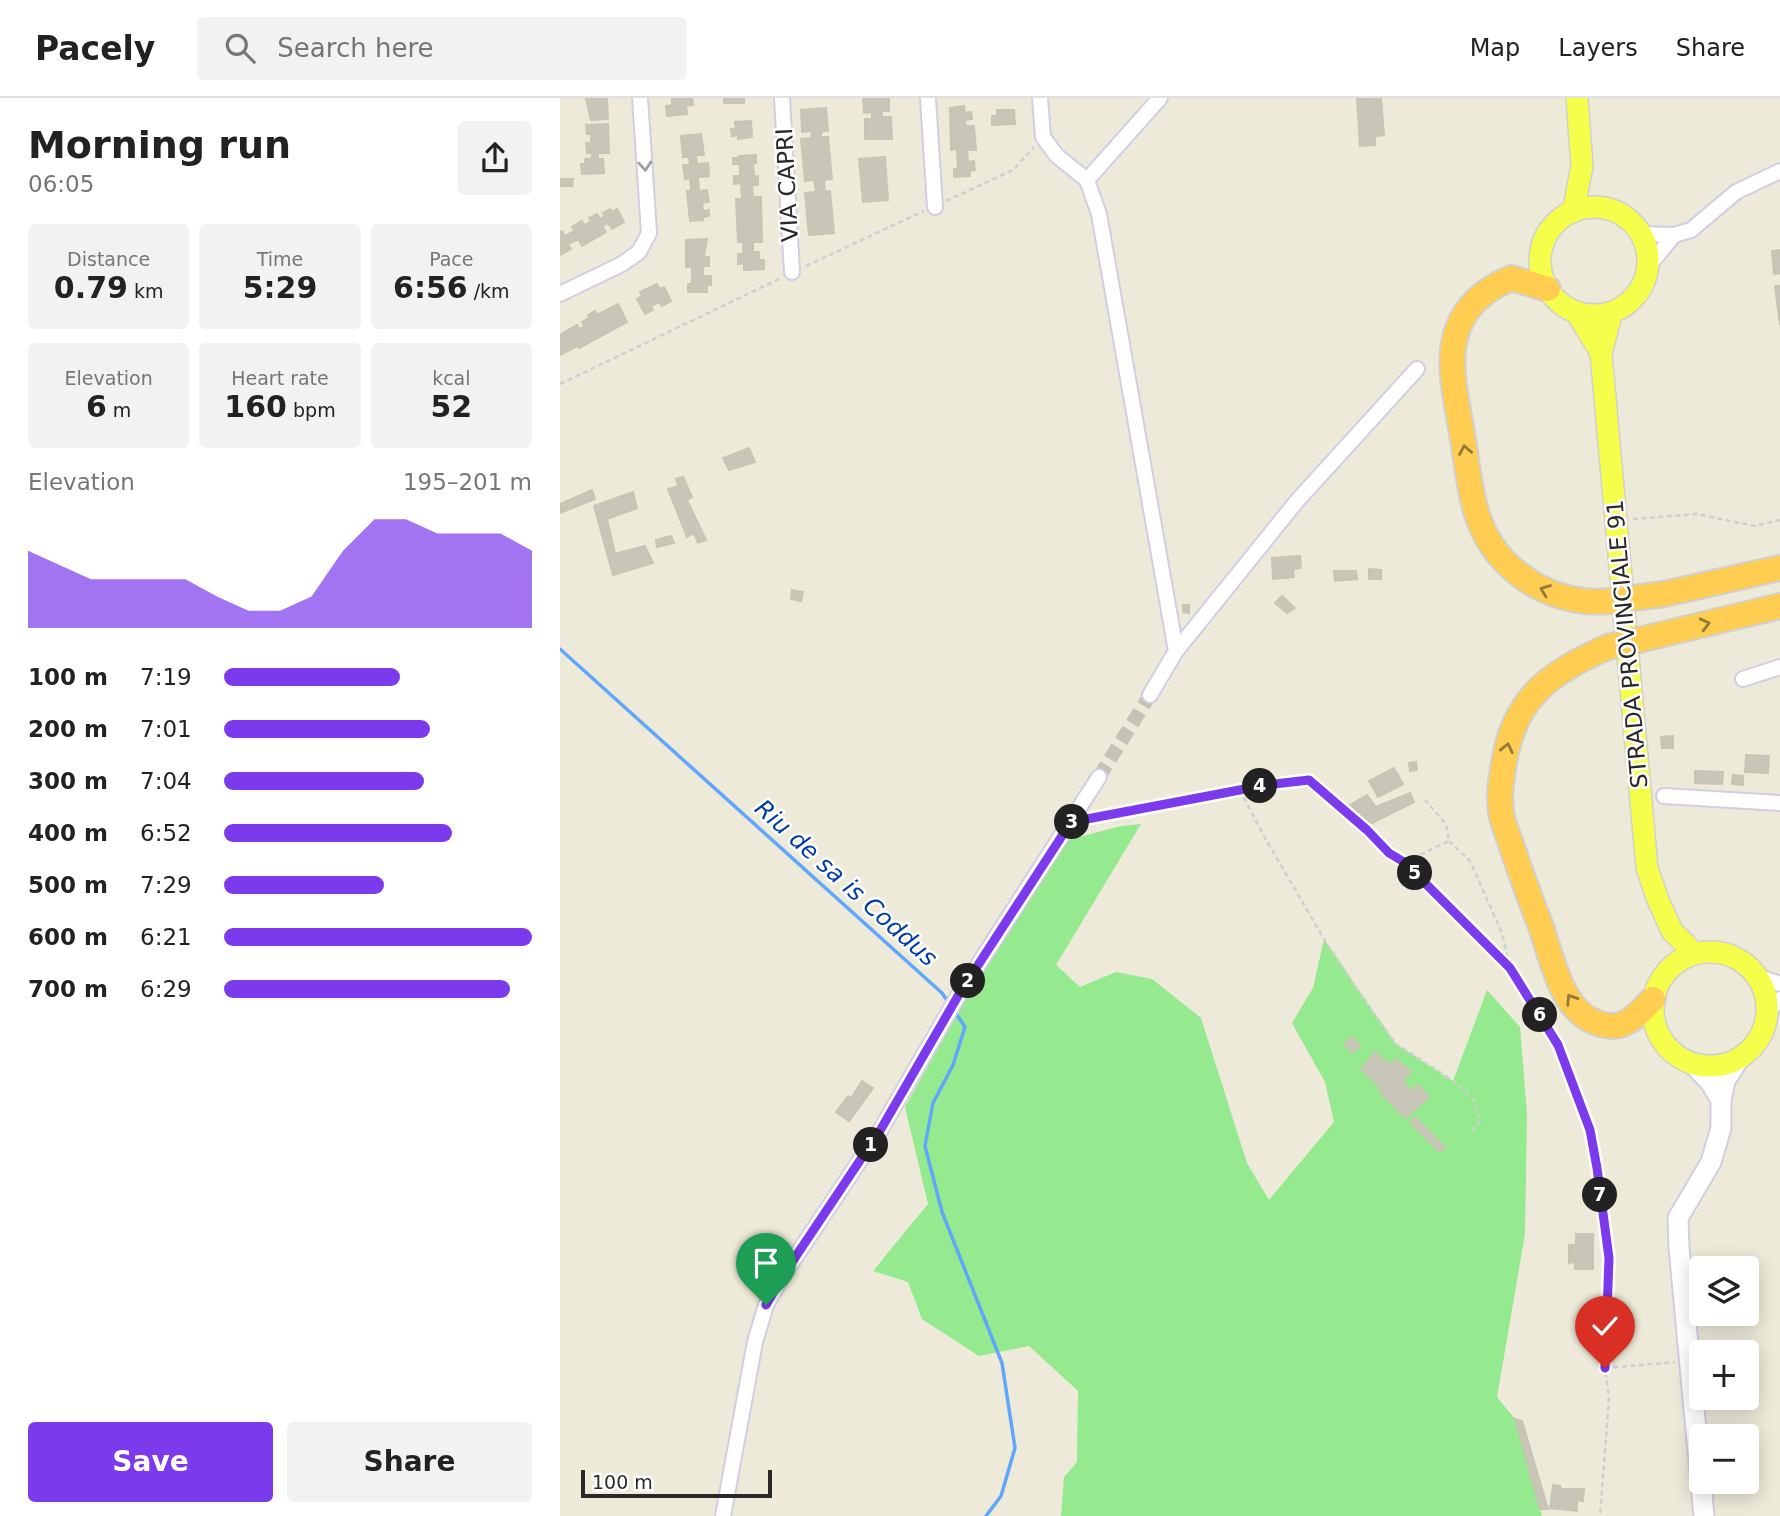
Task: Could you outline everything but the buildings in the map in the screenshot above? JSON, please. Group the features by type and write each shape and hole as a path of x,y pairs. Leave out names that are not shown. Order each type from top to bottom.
{"highway":[{"path":"1548,289 1511,278 1499,283 1475,302 1458,328 1454,345 1454,389 1478,517 1504,559 1532,584 1569,598 1590,602 1664,594 1780,568"},
{"path":"1653,999 1629,1024 1614,1026 1591,1021 1570,1001 1501,815 1501,780 1512,726 1523,707 1541,686 1559,672 1603,649 1780,606"}],"main road":[{"path":"1573,212 1583,166 1577,98"},
{"path":"1583,166 1605,209"},
{"path":"1594,207 1605,209 1631,222 1640,234 1647,250 1648,267 1644,282 1637,295 1612,312 1600,315 1576,312 1555,299 1548,289 1540,260 1543,244 1560,220 1573,212 1594,207"},
{"name":"STRADA PROVINCIALE 91","path":"1576,312 1601,353"},
{"name":"STRADA PROVINCIALE 91","path":"1612,312 1601,353 1647,868 1657,900 1672,931 1695,954"},
{"name":"STRADA PROVINCIALE 91","path":"1671,967 1672,931"},
{"path":"1712,952 1730,955 1745,963 1757,976 1774,1005 1754,1047 1739,1059 1709,1067 1679,1058 1668,1048 1659,1035 1653,1018 1653,999 1659,982 1671,967 1695,954 1712,952"}],"street":[{"path":"560,294 622,264 639,252 649,233 640,98"},
{"name":"VIA CAPRI","path":"782,98 792,272"},
{"path":"928,98 935,206"},
{"path":"1040,98 1043,137 1057,156 1087,180 1099,214 1176,651"},
{"path":"1087,180 1160,98"},
{"path":"1640,234 1674,235 1691,230 1736,192 1780,171"},
{"path":"1648,267 1674,235"},
{"path":"1150,695 1176,651 1297,501 1417,369"},
{"path":"1743,679 1780,667"},
{"path":"723,1516 755,1342 766,1305 881,1129 952,1007 1099,776"},
{"path":"1664,796 1780,803"},
{"path":"1757,976 1780,984"},
{"path":"1689,1360 1678,1219 1711,1162 1721,1128 1721,1100 1725,1081 1739,1059"},
{"path":"1693,1064 1710,1082 1721,1100"},
{"path":"1694,1410 1704,1516"}],"path":[{"path":"1616,521 1697,513 1755,526 1780,520"},
{"path":"1071,822 1290,781 1309,780 1367,830 1389,853 1404,862 1510,968 1558,1045 1590,1130 1609,1258 1605,1368 1609,1398 1600,1516"},
{"path":"1240,790 1324,939 1396,1044 1454,1081 1474,1100 1480,1121 1470,1134"},
{"path":"1425,800 1446,824 1449,841 1470,861 1502,933 1510,968"},
{"path":"1404,862 1449,841"},
{"path":"1605,1368 1689,1360"}],"green space":[{"path":"1141,824 1056,965 1080,987 1116,972 1152,979 1201,1018 1247,1163 1269,1200 1334,1122 1325,1082 1292,1023 1313,988 1324,939 1396,1044 1453,1081 1487,990 1520,1027 1527,1114 1525,1234 1497,1397 1515,1419 1542,1516 1061,1516 1064,1477 1077,1462 1078,1391 1029,1346 979,1356 922,1319 908,1282 873,1271 928,1204 905,1107 964,1002 1068,840 1121,826"}],"waterway":[{"name":"Riu de sa is Coddus","path":"560,649 942,993 948,1002"},
{"name":"Riu de sa is Coddus","path":"955,1012 965,1027 953,1065 933,1103 925,1146 942,1212 1002,1363 1015,1448 1001,1496 986,1516"}],"tunnel":[{"path":"1099,777 1150,695"}],"route":[{"path":"766,1305 881,1129 958,996 1071,822 1266,785 1309,780 1367,830 1389,853 1404,862 1510,968 1558,1045 1590,1130 1597,1168 1609,1258 1605,1368"}]}
